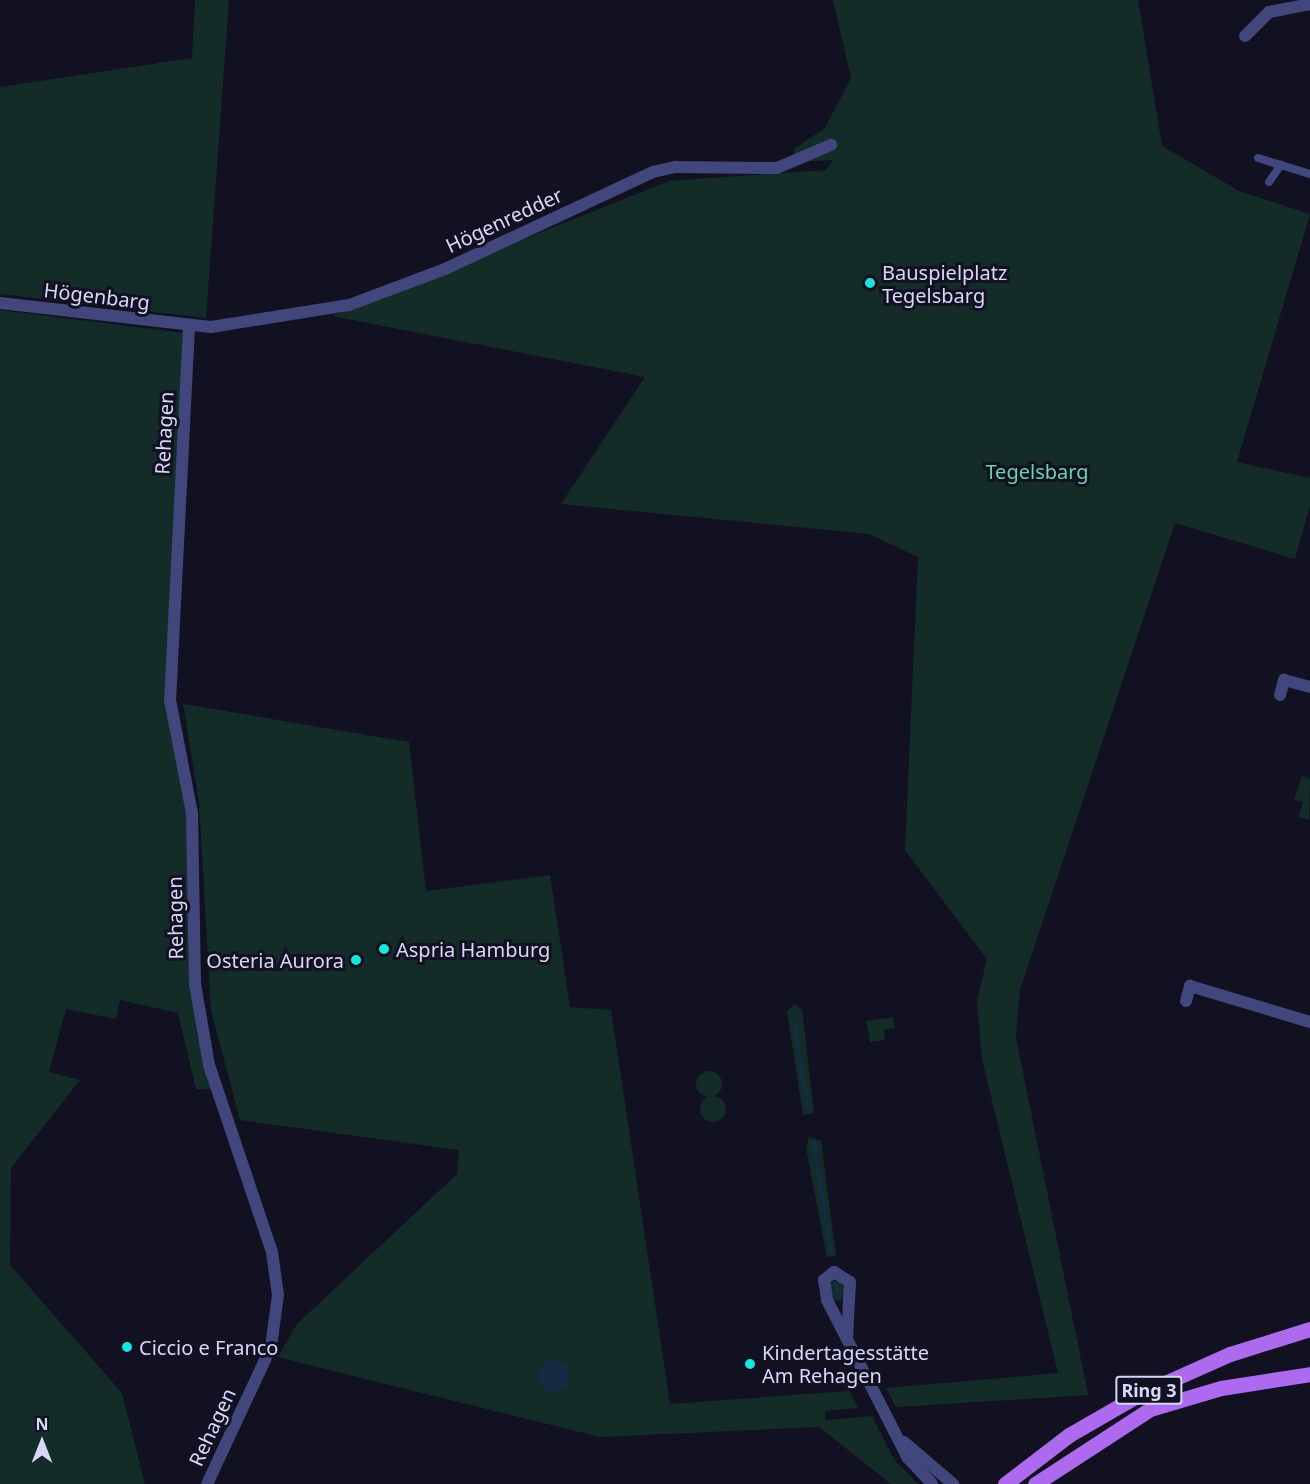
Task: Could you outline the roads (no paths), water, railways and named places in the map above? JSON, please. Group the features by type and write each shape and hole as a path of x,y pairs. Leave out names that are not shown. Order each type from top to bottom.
{"main road":[{"name":"Ring 3","path":"1005,1484 1070,1435 1140,1395 1230,1354 1310,1329"},
{"name":"Ring 3","path":"1035,1484 1150,1409 1221,1388 1310,1374"}],"street":[{"path":"1245,36 1269,12 1310,4"},
{"name":"Högenredder","path":"189,327 264,321 359,303 445,269 653,172 675,167 777,168 831,145"},
{"path":"1258,158 1310,174"},
{"path":"1269,182 1281,165"},
{"name":"Högenbarg","path":"0,303 189,327"},
{"name":"Rehagen","path":"189,327 170,700 192,813 195,984 209,1065 272,1252 278,1295 271,1347 207,1484"},
{"path":"1280,695 1284,680 1310,687"},
{"path":"1186,1001 1190,986 1310,1022"},
{"path":"847,1338 850,1282 834,1272 824,1280 823,1290 847,1338 918,1472 932,1484"},
{"path":"900,1439 953,1484"}],"water":[{"path":"554,1360 565,1365 570,1376 565,1387 554,1392 543,1387 538,1376 543,1365"}],"waterway":[{"path":"794,1022 808,1108"},
{"path":"814,1142 831,1253"},
{"path":"836,1283 838,1297"}],"place":[{"name":"Bauspielplatz Tegelsbarg","path":"870,283"},
{"name":"Aspria Hamburg","path":"384,949"},
{"name":"Osteria Aurora","path":"356,960"},
{"name":"Ciccio e Franco","path":"127,1347"},
{"name":"Kindertagesstätte Am Rehagen","path":"750,1364"}],"park label":[{"name":"Tegelsbarg","path":"1037,471"}]}
